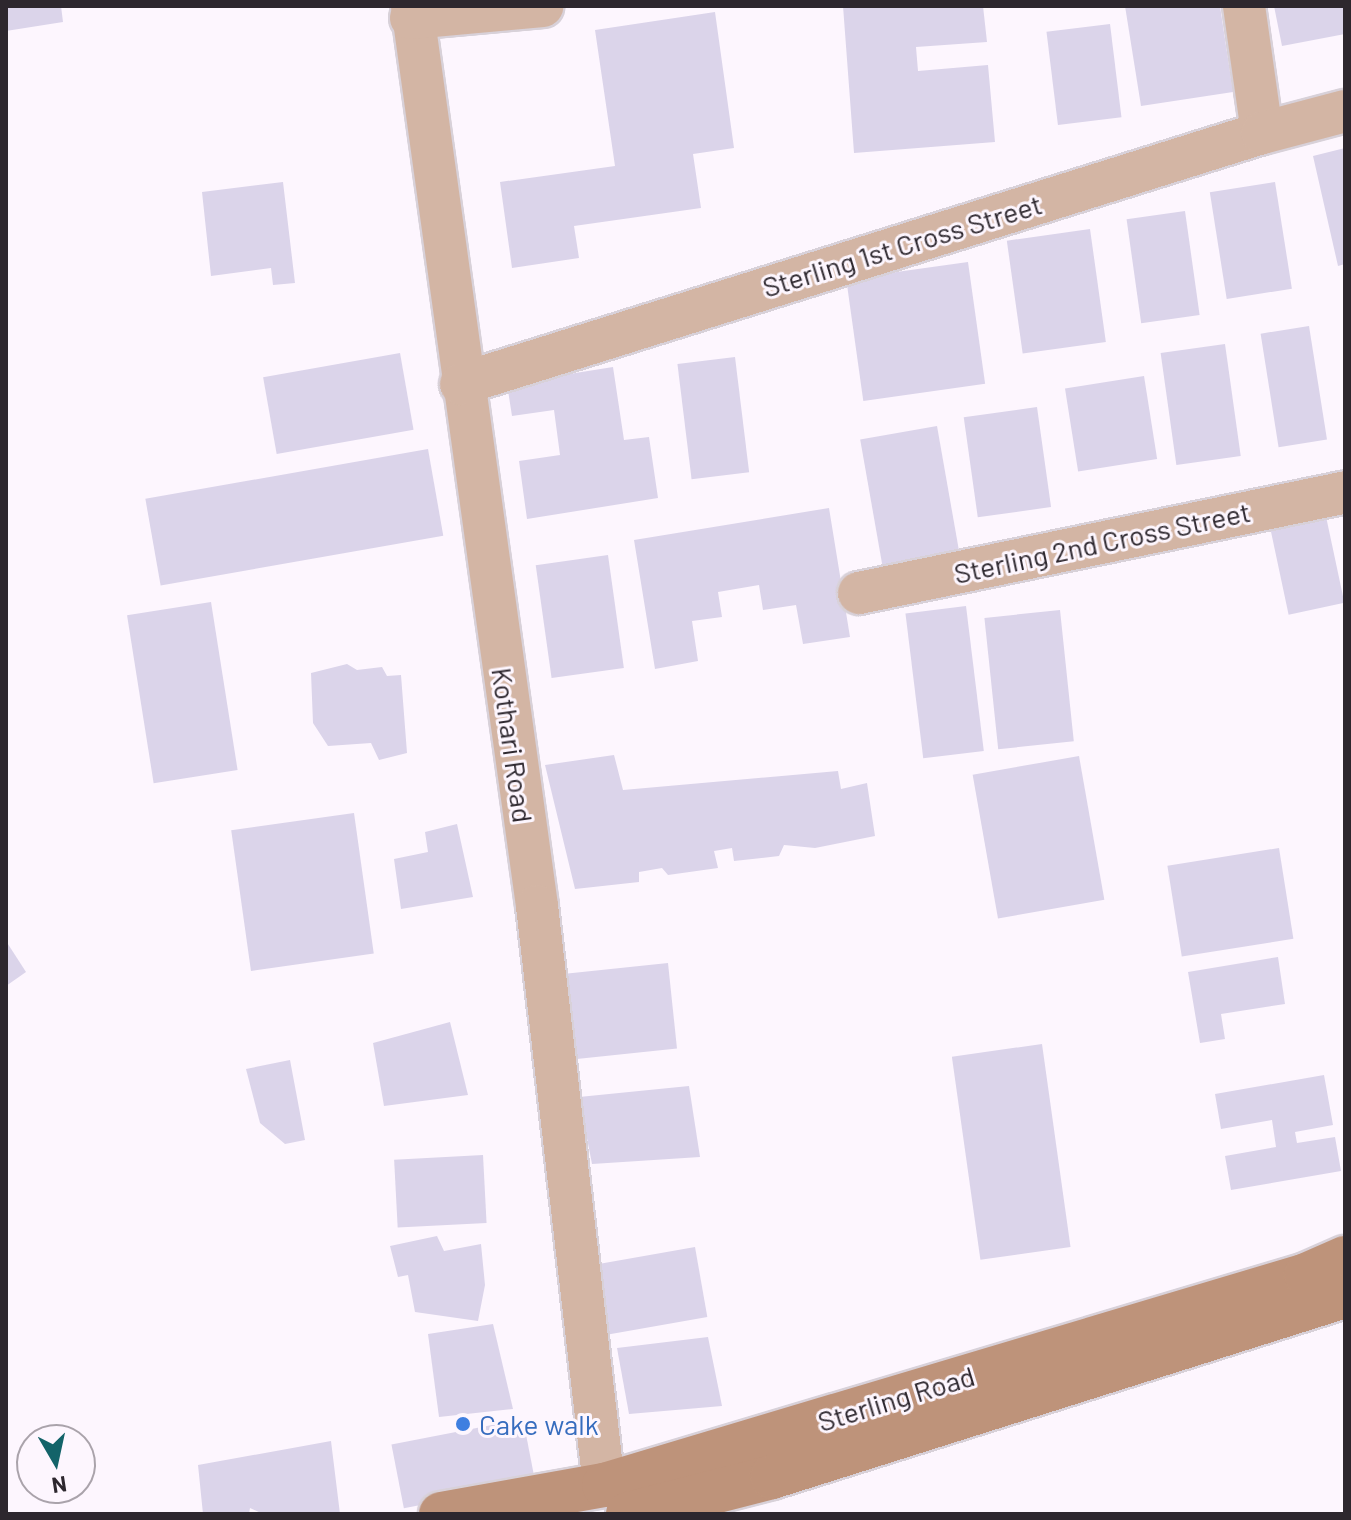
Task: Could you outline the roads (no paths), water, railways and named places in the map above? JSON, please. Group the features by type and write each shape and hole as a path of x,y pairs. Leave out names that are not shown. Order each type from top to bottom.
{"main road":[{"name":"Sterling Road","path":"616,1499 1306,1275 1345,1258"},
{"name":"Sterling Road","path":"441,1514 616,1499 772,1477 1345,1296"}],"street":[{"path":"411,12 542,6"},
{"path":"1244,6 1262,133"},
{"name":"Kothari Road","path":"411,12 461,384 537,906 616,1499"},
{"name":"Sterling 1st Cross Street","path":"461,384 1262,133 1345,111"},
{"name":"Sterling 2nd Cross Street","path":"859,593 1345,492"}],"place":[{"name":"Cake walk","path":"463,1424"}]}
